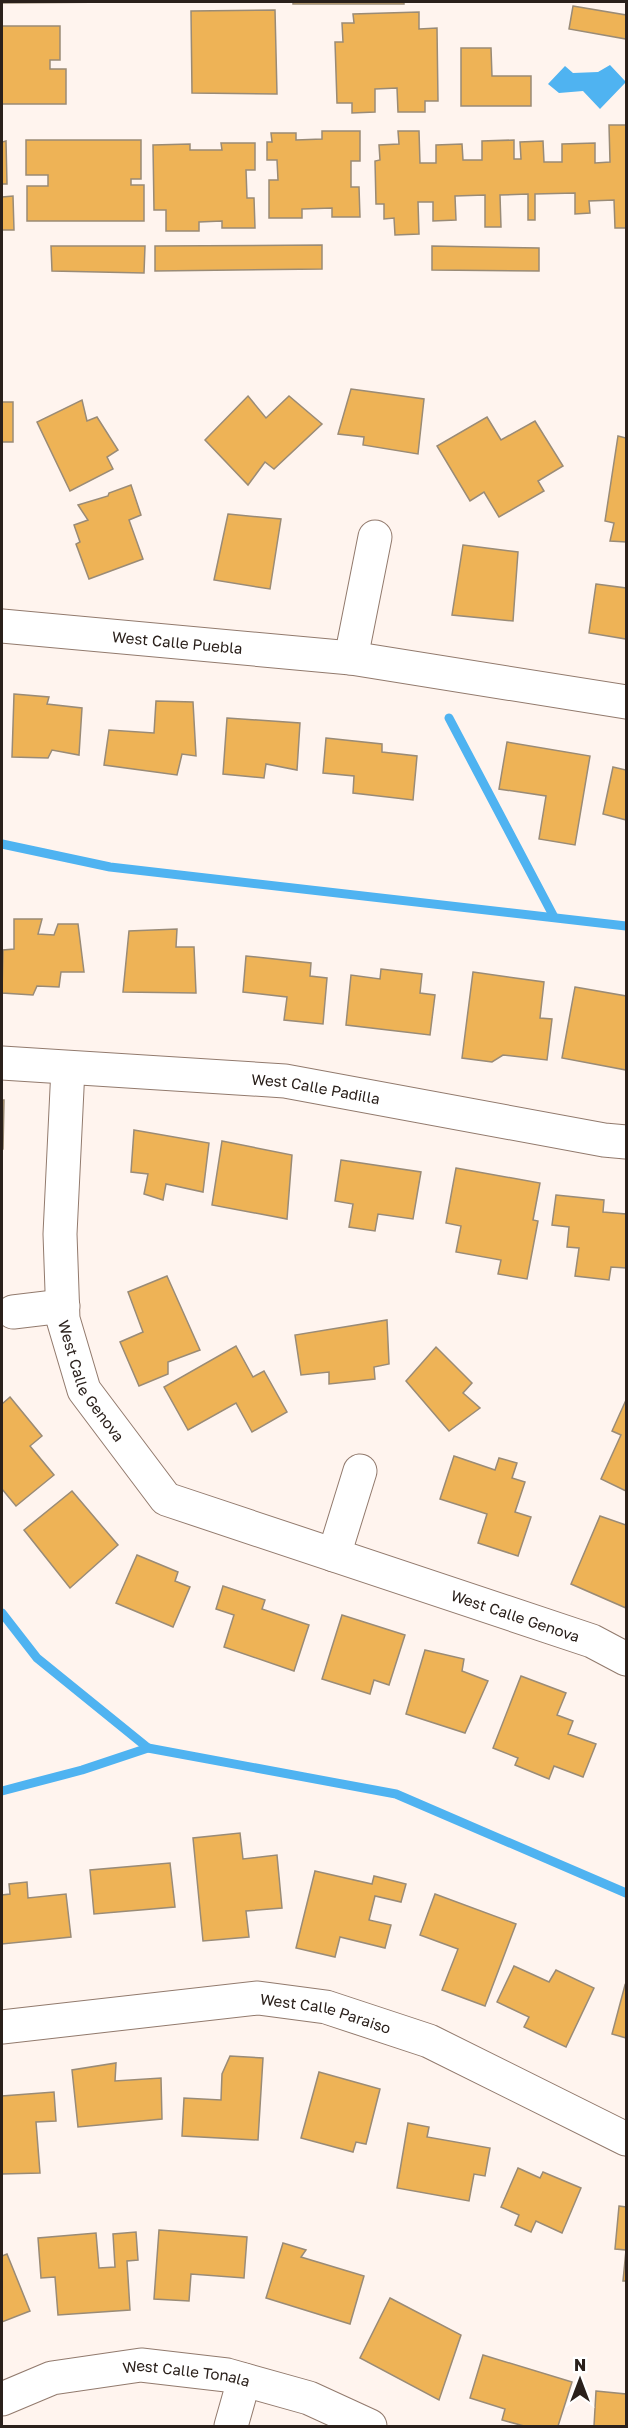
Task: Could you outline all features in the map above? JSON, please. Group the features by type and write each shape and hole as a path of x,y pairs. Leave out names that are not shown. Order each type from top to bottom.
{"street":[{"path":"351,658 375,537"},
{"name":"West Calle Puebla","path":"2,626 351,658 627,702"},
{"name":"West Calle Padilla","path":"2,1063 285,1081 604,1140 627,1142"},
{"name":"West Calle Genova","path":"68,1068 60,1234 63,1319 84,1390 166,1499 592,1641 627,1659"},
{"path":"13,1312 63,1306"},
{"path":"334,1555 360,1471"},
{"name":"West Calle Paraiso","path":"2,2027 258,1998 326,2007 429,2041 627,2139"},
{"name":"West Calle Tonala","path":"2,2399 52,2378 141,2365 227,2375 309,2398 370,2427"},
{"path":"231,2427 244,2380"}],"water":[{"path":"610,65 626,82 600,109 583,91 559,93 548,84 565,66 573,73 598,72"}],"building":[{"path":"2,2 120,2 2,3"},
{"path":"293,2 404,2 404,4 293,4"},
{"path":"573,6 626,15 626,39 569,29"},
{"path":"275,10 277,94 192,93 191,11"},
{"path":"419,12 419,29 437,28 438,101 425,101 425,112 398,112 397,88 375,89 375,112 352,113 352,103 337,103 335,42 343,42 342,23 354,23 353,14"},
{"path":"2,26 60,26 60,60 50,60 50,69 66,69 66,104 2,104"},
{"path":"461,48 491,48 492,76 531,76 531,106 461,106"},
{"path":"609,125 626,125 626,228 615,228 614,200 589,201 590,213 575,214 575,193 535,194 535,220 528,220 528,194 500,195 501,227 485,227 485,195 455,196 456,220 433,221 433,202 418,202 419,234 395,235 394,218 384,219 384,204 376,204 375,161 380,160 379,145 399,144 398,131 419,131 420,163 436,163 436,145 462,144 463,160 482,160 482,141 514,140 514,159 521,159 520,142 543,141 544,162 562,162 562,144 595,143 595,163 610,162"},
{"path":"322,131 360,131 360,161 351,161 351,187 359,187 360,217 332,217 332,208 302,209 302,218 269,218 269,180 278,180 277,160 267,160 267,142 272,142 271,133 296,133 296,140 322,139"},
{"path":"26,140 141,140 141,179 131,179 131,185 144,185 144,221 27,221 27,186 48,186 48,175 26,175"},
{"path":"6,141 7,184 2,184 2,142"},
{"path":"221,143 255,143 255,170 246,170 247,198 254,198 255,228 222,228 222,221 199,222 199,231 166,231 166,210 154,210 153,145 190,144 190,150 222,150"},
{"path":"13,196 14,230 2,230 2,197"},
{"path":"322,245 322,269 155,271 155,246"},
{"path":"51,246 145,246 144,273 52,271"},
{"path":"432,246 539,248 539,271 432,270"},
{"path":"351,389 424,399 418,454 363,445 364,437 338,434"},
{"path":"248,396 266,418 289,396 322,424 274,469 265,462 248,485 205,440"},
{"path":"82,400 87,421 97,417 118,450 107,457 113,469 70,491 37,422"},
{"path":"2,402 13,402 13,442 2,442"},
{"path":"487,417 501,440 535,421 563,466 538,481 544,491 499,517 484,492 470,501 437,446"},
{"path":"618,436 626,438 626,542 610,541 614,523 605,521"},
{"path":"131,485 141,515 129,520 143,559 89,579 76,544 80,542 74,525 88,520 78,505 108,496 109,493"},
{"path":"228,514 281,519 270,589 214,580"},
{"path":"463,545 518,552 513,621 452,615"},
{"path":"596,584 626,588 626,639 589,633"},
{"path":"14,694 49,697 47,704 82,708 79,755 52,750 48,758 12,757"},
{"path":"156,701 193,702 196,756 182,754 177,775 104,765 109,730 154,733"},
{"path":"227,718 300,723 297,770 266,764 264,778 223,774"},
{"path":"326,738 382,744 382,752 417,756 413,800 353,793 354,776 323,773"},
{"path":"507,742 590,756 575,845 539,839 546,796 499,789"},
{"path":"613,767 626,770 626,820 603,814"},
{"path":"14,919 42,919 38,934 54,935 58,924 78,924 84,972 61,972 59,987 37,986 33,995 2,993 3,950 14,949"},
{"path":"177,929 176,947 194,947 196,993 123,992 129,931"},
{"path":"246,956 311,963 310,976 327,978 323,1024 284,1020 287,997 243,992"},
{"path":"381,969 422,974 420,993 435,995 430,1035 346,1025 351,975 380,979"},
{"path":"473,972 544,982 540,1018 552,1019 547,1060 503,1055 492,1062 462,1058"},
{"path":"575,987 626,996 626,1070 562,1058"},
{"path":"2,1100 4,1100 3,1149 2,1149"},
{"path":"134,1130 209,1143 203,1192 166,1184 163,1200 144,1194 148,1174 131,1172"},
{"path":"222,1141 292,1155 287,1219 212,1205"},
{"path":"341,1160 421,1172 413,1219 378,1214 375,1231 349,1227 353,1204 335,1201"},
{"path":"456,1168 540,1183 533,1220 538,1221 527,1279 498,1274 501,1260 456,1252 461,1226 446,1223"},
{"path":"556,1195 604,1200 603,1212 626,1214 626,1268 611,1267 609,1280 575,1276 579,1248 567,1247 569,1227 552,1225"},
{"path":"167,1276 200,1350 168,1362 168,1374 139,1386 120,1342 143,1332 128,1292"},
{"path":"387,1320 389,1364 374,1367 375,1379 329,1384 329,1372 301,1375 295,1335"},
{"path":"236,1346 253,1377 264,1371 287,1412 252,1432 236,1403 188,1430 164,1387"},
{"path":"436,1347 472,1383 463,1393 480,1408 449,1431 406,1381"},
{"path":"10,1397 42,1436 30,1446 54,1475 16,1506 2,1489 2,1404"},
{"path":"626,1400 626,1491 601,1479 621,1435 612,1431"},
{"path":"454,1456 495,1470 499,1458 517,1463 512,1478 525,1482 515,1512 531,1517 518,1556 478,1543 487,1514 440,1499"},
{"path":"72,1491 118,1545 70,1588 24,1530"},
{"path":"600,1516 626,1525 626,1608 571,1584"},
{"path":"137,1555 178,1572 175,1581 190,1587 173,1627 116,1603"},
{"path":"223,1586 265,1600 262,1609 309,1625 294,1671 224,1647 234,1615 216,1609"},
{"path":"342,1615 405,1635 389,1685 374,1680 370,1694 322,1679"},
{"path":"425,1650 464,1659 462,1671 488,1681 465,1733 406,1714"},
{"path":"521,1676 566,1693 557,1715 573,1721 568,1734 596,1744 583,1777 554,1766 549,1779 515,1765 518,1758 493,1748"},
{"path":"240,1833 243,1859 277,1855 282,1908 246,1911 249,1937 203,1941 193,1838"},
{"path":"170,1863 175,1907 94,1914 90,1870"},
{"path":"315,1871 372,1884 374,1876 406,1884 401,1902 375,1896 369,1920 391,1925 385,1948 340,1937 335,1957 296,1948"},
{"path":"27,1882 28,1898 66,1894 71,1937 2,1944 2,1895 10,1894 9,1884"},
{"path":"435,1894 516,1924 485,2006 442,1990 458,1949 420,1935"},
{"path":"514,1966 549,1982 556,1970 594,1988 566,2047 524,2027 529,2017 497,2002"},
{"path":"626,1986 626,2038 612,2034"},
{"path":"230,2056 263,2058 258,2140 182,2136 184,2098 221,2100 222,2074"},
{"path":"116,2063 115,2081 161,2078 162,2119 78,2127 72,2070"},
{"path":"319,2072 380,2089 366,2144 356,2142 353,2152 301,2138"},
{"path":"54,2092 56,2121 36,2122 40,2173 2,2174 2,2096"},
{"path":"408,2123 429,2127 427,2137 490,2148 485,2176 474,2174 469,2201 397,2188"},
{"path":"518,2168 540,2178 543,2172 581,2188 562,2233 536,2221 531,2232 515,2225 519,2215 501,2207"},
{"path":"619,2206 626,2207 626,2250 615,2249"},
{"path":"159,2230 247,2237 244,2278 191,2274 189,2301 154,2299"},
{"path":"136,2232 138,2260 127,2261 130,2310 58,2315 55,2277 41,2278 38,2238 96,2233 99,2268 115,2267 113,2234"},
{"path":"283,2243 306,2250 301,2257 364,2276 350,2324 266,2298"},
{"path":"626,2250 626,2281 623,2281"},
{"path":"7,2254 30,2311 2,2322 2,2256"},
{"path":"390,2298 461,2335 439,2400 360,2358"},
{"path":"483,2355 572,2382 558,2426 524,2426 502,2420 505,2409 470,2398"},
{"path":"596,2391 626,2394 626,2426 594,2426"}],"waterway":[{"path":"449,718 554,917"},
{"path":"2,844 110,867 626,926"},
{"path":"2,1613 37,1658 148,1748"},
{"path":"2,1791 82,1770 148,1748 396,1794 626,1893"}]}
